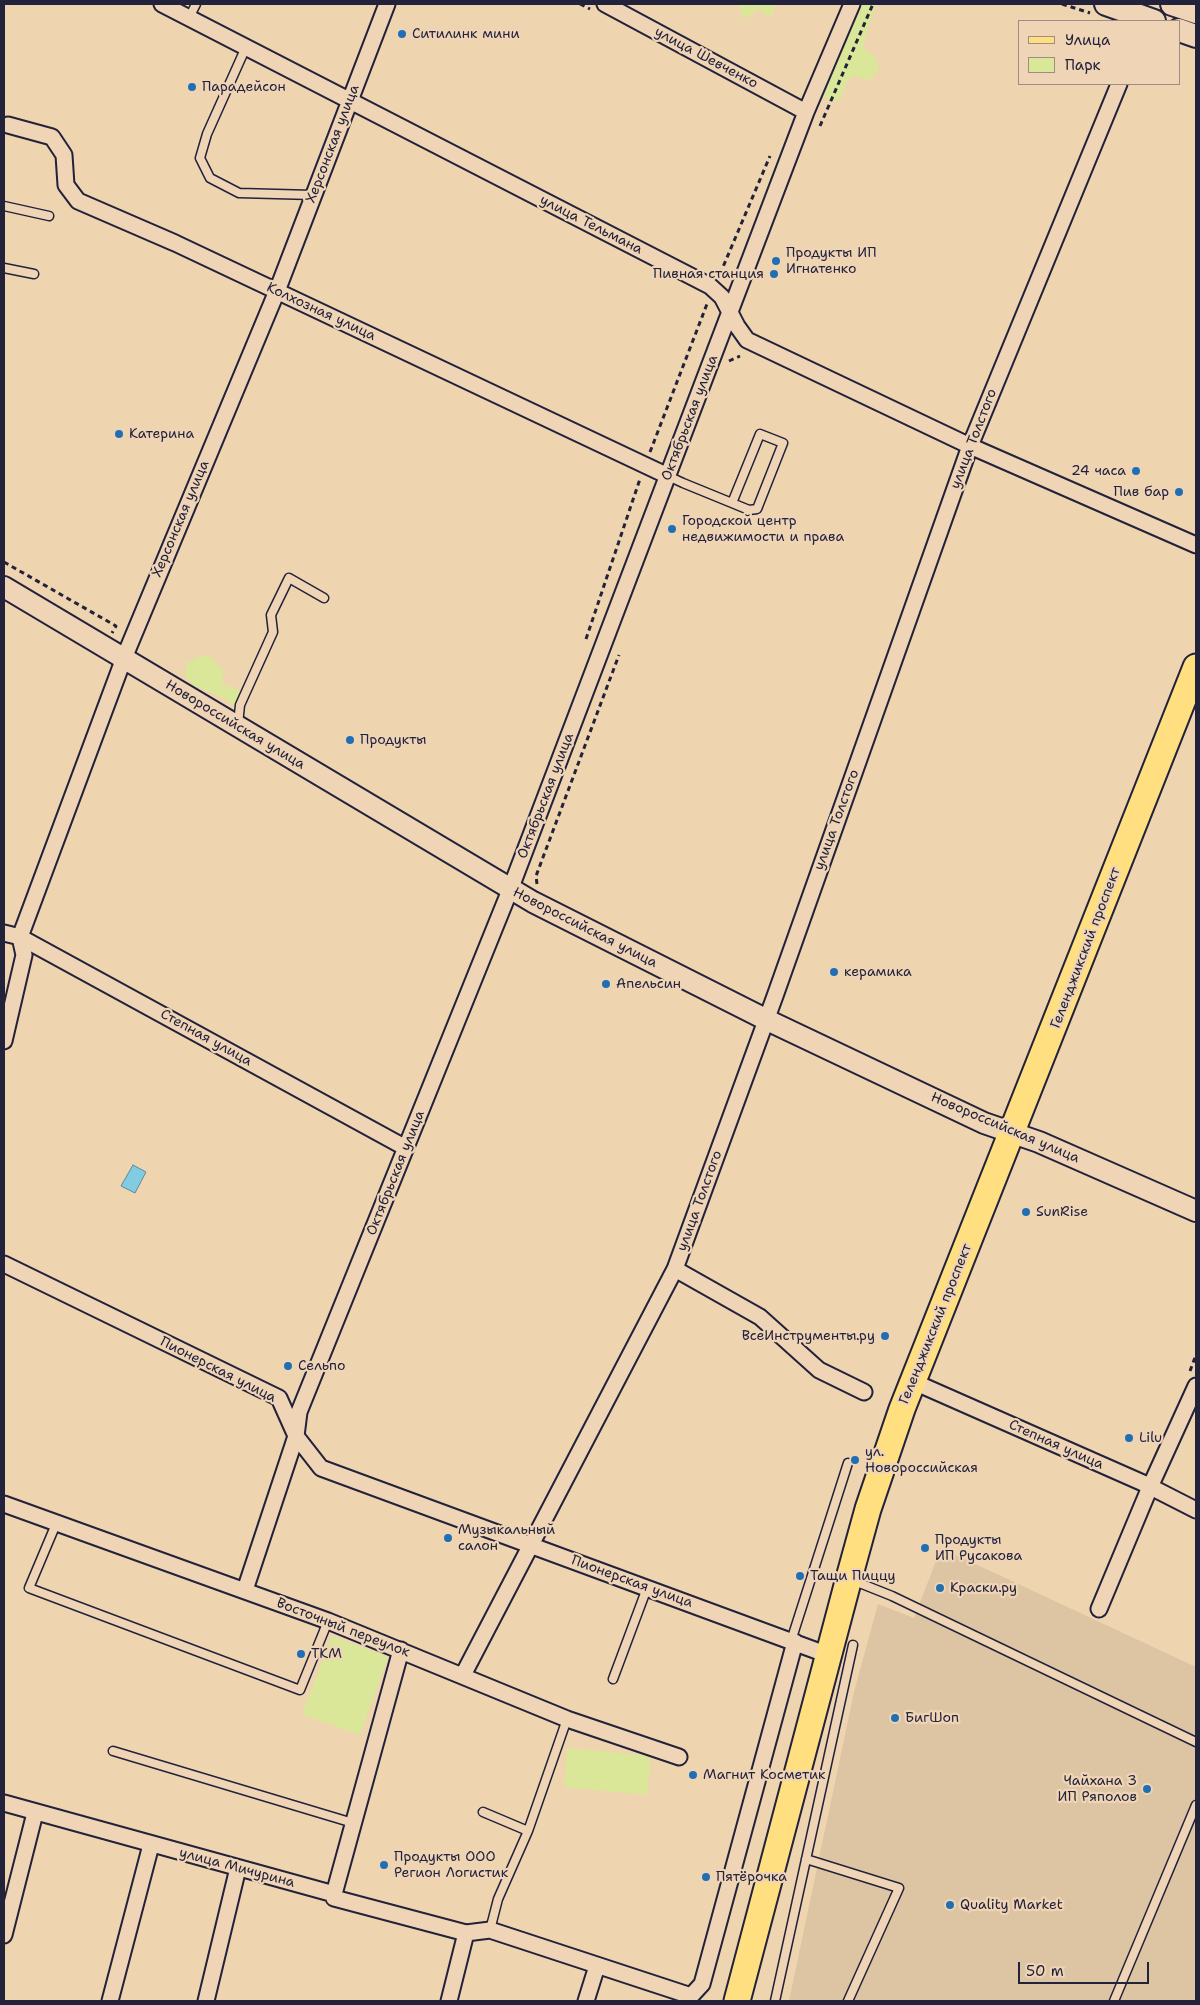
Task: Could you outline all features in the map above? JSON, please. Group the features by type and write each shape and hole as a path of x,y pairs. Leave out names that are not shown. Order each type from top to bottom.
{"main road":[{"path":"1106,4 1148,20"},
{"path":"1172,4 1196,12"},
{"path":"1180,30 1196,36"},
{"name":"Геленджикский проспект","path":"737,2001 848,1578 868,1509 914,1382 1196,667"}],"street":[{"name":"улица Тельмана","path":"162,4 710,286 722,297 747,340 970,446 1196,545"},
{"name":"Херсонская улица","path":"4,1042 24,955 20,937 124,658 278,292 312,195 387,4"},
{"name":"Октябрьская улица","path":"245,1590 296,1436 299,1412 510,890 806,112 852,4"},
{"name":"улица Шевченко","path":"601,8 806,112"},
{"name":"улица Толстого","path":"463,1675 675,1269 767,1020 970,446 1119,85"},
{"name":"Колхозная улица","path":"8,125 52,136 64,155 66,185 78,201 175,242 278,292 670,470"},
{"name":"Новороссийская улица","path":"4,588 105,646 510,890 767,1020 984,1123 1039,1142 1196,1211"},
{"name":"Степная улица","path":"4,933 20,937 406,1148"},
{"name":"Пионерская улица","path":"4,1264 280,1398 296,1436 321,1468 828,1655"},
{"path":"675,1269 760,1317 819,1370 864,1392"},
{"name":"Степная улица","path":"914,1382 1150,1487 1196,1510"},
{"path":"1099,1609 1150,1487 1196,1386"},
{"name":"Восточный переулок","path":"4,1504 328,1621 566,1719 679,1757"},
{"path":"450,2001 466,1934 490,1930 690,1998 702,1984 793,1642"},
{"path":"334,1894 400,1650"},
{"name":"улица Мичурина","path":"4,1803 334,1894 334,1898 466,1934"},
{"path":"4,1935 35,1813"},
{"path":"110,2001 151,1845"},
{"path":"206,2001 238,1868"},
{"path":"586,2001 597,1966"}],"lane":[{"path":"189,18 196,4"},
{"path":"246,47 206,134 200,158 210,178 239,194 312,195"},
{"path":"4,206 49,216"},
{"path":"4,268 34,274"},
{"path":"670,470 732,503 749,510 757,510 783,443 760,434 732,503"},
{"path":"238,726 240,705 273,632 271,615 289,578 324,598"},
{"path":"793,1642 848,1463"},
{"path":"56,1524 29,1588 300,1690 328,1621"},
{"path":"848,1578 892,1596 1196,1742"},
{"path":"613,1679 647,1588"},
{"path":"775,2001 853,1645"},
{"path":"490,1930 498,1899 528,1831 566,1719"},
{"path":"113,1751 353,1823"},
{"path":"1114,2001 1196,1806"},
{"path":"483,1812 528,1831"},
{"path":"806,1859 900,1888 848,2001"}],"path":[{"path":"580,4 601,8"},
{"path":"818,131 873,4"},
{"path":"584,645 647,459 706,307 710,286 720,275 774,148"},
{"path":"726,368 730,359 738,355 748,359"},
{"path":"641,449 647,459 670,470"},
{"path":"4,562 116,626 105,646"},
{"path":"538,890 536,876 620,651"}],"shaded area":[{"path":"941,1548 1196,1667 1196,2001 789,2001 854,1692 878,1604 914,1618"}],"green space":[{"path":"739,4 775,5 773,15 766,15 759,9 746,19 741,13"},
{"path":"859,4 877,4 863,48 875,57 879,69 870,80 855,76 847,81 841,98 833,102 824,97 823,80"},
{"path":"208,655 223,670 223,684 240,691 243,699 239,709 225,699 193,685 185,676 187,663 198,657"},
{"path":"332,1636 388,1657 360,1735 302,1714"},
{"path":"567,1748 651,1756 647,1795 564,1787"}],"water":[{"path":"133,1165 146,1172 135,1193 121,1186"}],"place":[{"name":"Ситилинк мини","path":"402,34"},
{"name":"Парадейсон","path":"192,87"},
{"name":"Продукты ИП Игнатенко","path":"776,261"},
{"name":"Пивная станция","path":"774,274"},
{"name":"Катерина","path":"119,434"},
{"name":"24 часа","path":"1136,471"},
{"name":"Пив бар","path":"1179,492"},
{"name":"Городской центр недвижимости и права","path":"672,529"},
{"name":"Продукты","path":"350,740"},
{"name":"керамика","path":"834,972"},
{"name":"Апельсин","path":"606,984"},
{"name":"SunRise","path":"1026,1212"},
{"name":"ВсеИнструменты.ру","path":"885,1336"},
{"name":"Сельпо","path":"288,1366"},
{"name":"Lilu","path":"1129,1438"},
{"name":"ул. Новороссийская","path":"855,1460"},
{"name":"Музыкальный салон","path":"448,1538"},
{"name":"Продукты ИП Русакова","path":"925,1548"},
{"name":"Тащи Пиццу","path":"800,1576"},
{"name":"Краски.ру","path":"940,1588"},
{"name":"ТКМ","path":"301,1654"},
{"name":"БигШоп","path":"895,1718"},
{"name":"Магнит Косметик","path":"693,1775"},
{"name":"Чайхана 3 ИП Ряполов","path":"1147,1789"},
{"name":"Продукты ООО Регион Логистик","path":"384,1865"},
{"name":"Пятёрочка","path":"706,1877"},
{"name":"Quality Market","path":"950,1905"}]}
